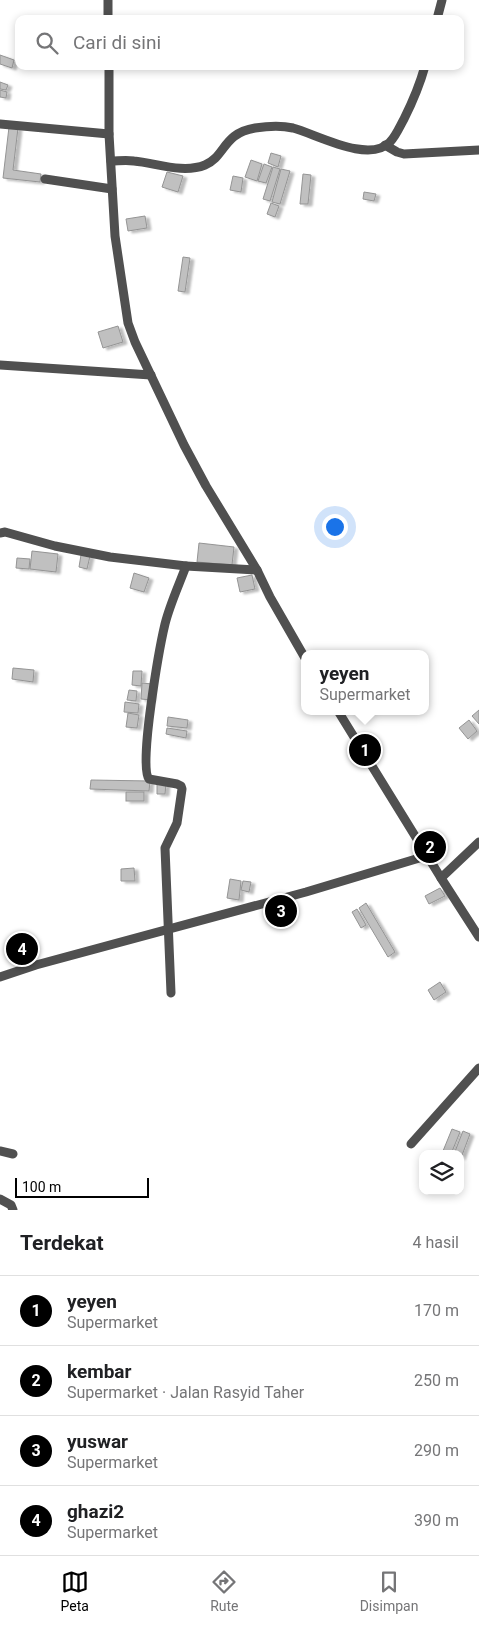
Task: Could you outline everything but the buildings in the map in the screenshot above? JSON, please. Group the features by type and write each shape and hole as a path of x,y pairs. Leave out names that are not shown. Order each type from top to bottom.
{"street":[{"path":"108,0 108,15"},
{"path":"438,15 442,0"},
{"path":"109,70 115,236 128,323 135,342 206,486 257,570 301,651"},
{"path":"111,161 134,161 191,168 206,165 238,133 253,128 275,126 292,128 350,148 363,150 379,148 389,143 407,112 423,70"},
{"path":"0,124 110,134"},
{"path":"386,145 404,154 479,150"},
{"path":"46,179 112,189"},
{"path":"0,365 151,374"},
{"path":"0,533 5,532 55,546 110,556 186,566 257,570"},
{"path":"171,993 165,848 176,822 182,789 177,784 147,778 146,749 154,676 165,623 186,566"},
{"path":"341,715 406,819 426,856 479,937"},
{"path":"441,878 479,842"},
{"path":"0,977 36,965 306,892 426,856"},
{"path":"411,1144 479,1068"},
{"path":"0,1151 13,1154"},
{"path":"0,1199 11,1205 14,1210"}],"place":[{"name":"yeyen","path":"365,750"},
{"name":"kembar","path":"430,847"},
{"name":"yuswar","path":"281,911"},
{"name":"ghazi2","path":"22,949"}]}
